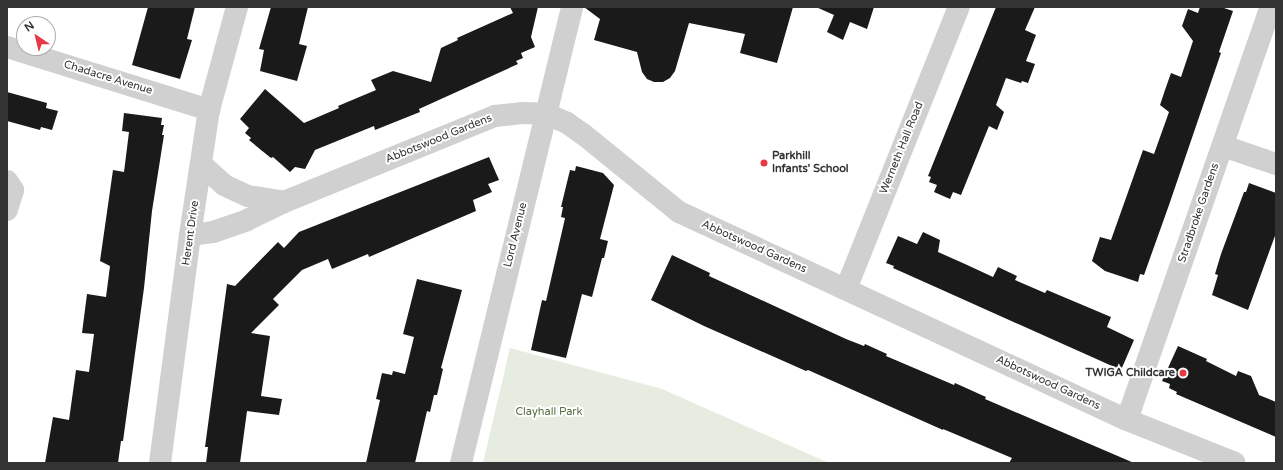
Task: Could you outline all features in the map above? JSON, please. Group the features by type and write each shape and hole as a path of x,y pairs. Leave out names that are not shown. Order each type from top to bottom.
{"street":[{"name":"Herent Drive","path":"160,463 190,235 209,110 237,7"},
{"name":"Lord Avenue","path":"461,463 572,7"},
{"name":"Werneth Hall Road","path":"846,289 959,7"},
{"name":"Stradbroke Gardens","path":"1125,419 1131,408 1271,7"},
{"name":"Chadacre Avenue","path":"7,47 209,110"},
{"name":"Abbotswood Gardens","path":"190,235 213,232 247,220 284,202 495,116 522,113 546,114 567,123 584,134 679,212 1125,419 1235,463"},
{"path":"1223,146 1276,164"},
{"path":"201,164 224,185 248,196 284,202"},
{"path":"7,181 13,190 7,210"}],"green space":[{"name":"Clayhall Park","path":"510,348 662,389 829,463 483,463"}],"building":[{"path":"148,7 195,7 187,39 192,40 180,79 132,65"},
{"path":"271,7 308,7 299,44 307,46 297,81 260,71 264,50 259,49"},
{"path":"510,7 538,7 531,37 535,47 521,53 523,58 516,61 518,64 419,109 420,112 375,130 374,126 315,150 305,169 295,167 290,172 273,157 271,158 249,140 251,138 245,133 249,128 240,119 265,89 304,123 339,108 338,106 376,90 371,80 393,71 431,82 441,48 458,40 457,38 513,13"},
{"path":"584,7 793,7 777,63 740,53 745,34 689,23 675,71 670,78 663,82 654,82 647,79 642,72 637,52 594,40 600,19"},
{"path":"816,7 874,7 867,29 850,22 843,40 827,32 834,15"},
{"path":"996,7 1035,7 1025,30 1036,35 1026,61 1035,64 1028,83 1022,81 1021,83 1006,78 996,105 1004,112 997,130 989,126 961,195 953,192 950,199 934,192 937,185 929,182 931,177 928,176"},
{"path":"1200,7 1221,7 1233,11 1219,52 1221,53 1169,205 1144,275 1140,274 1138,282 1105,271 1092,261 1100,237 1111,240 1143,150 1154,154 1169,112 1160,105 1165,90 1171,73 1181,77 1193,41 1182,26 1188,9 1198,13"},
{"path":"7,92 47,103 46,108 58,111 52,130 41,127 40,130 7,121"},
{"path":"124,113 162,118 161,125 164,125 162,135 164,135 152,211 144,288 123,441 121,441 118,463 45,463 53,417 69,420 76,370 89,372 94,334 82,333 87,294 106,297 110,266 100,261 113,170 124,172 129,132 122,131"},
{"path":"489,157 499,180 488,184 492,192 473,200 476,211 369,257 368,254 332,269 328,259 302,270 273,299 279,305 251,333 270,336 261,396 282,399 279,415 247,411 240,463 206,463 208,447 205,447 227,284 235,286 278,242 284,248 299,232"},
{"path":"576,166 603,173 614,185 600,239 608,241 604,258 602,258 592,297 582,294 566,358 531,350 542,300 546,301 565,218 561,217 563,207 561,207 570,170 575,171"},
{"path":"1249,183 1276,193 1276,233 1248,310 1212,295 1218,275 1215,274 1221,254 1244,192 1246,192"},
{"path":"923,232 940,240 938,252 993,277 998,267 1017,276 1015,280 1045,293 1047,290 1111,317 1107,327 1134,340 1121,370 893,268 894,266 886,263 898,236 917,244"},
{"path":"672,255 710,273 709,276 846,339 864,346 865,344 887,354 886,356 954,385 955,383 986,397 985,399 1134,463 1009,463 1012,458 943,430 704,326 651,300"},
{"path":"417,279 462,290 441,368 443,369 437,395 434,395 430,412 427,411 415,463 366,463 380,400 376,399 382,373 392,375 393,371 405,374 414,337 403,334"},
{"path":"1178,346 1207,359 1206,361 1236,376 1238,371 1251,376 1259,395 1276,402 1276,437 1176,394 1177,392 1169,388 1170,384 1162,381"}],"place":[{"name":"Parkhill Infants' School","path":"764,163"},
{"name":"TWIGA Childcare","path":"1183,373"}]}
